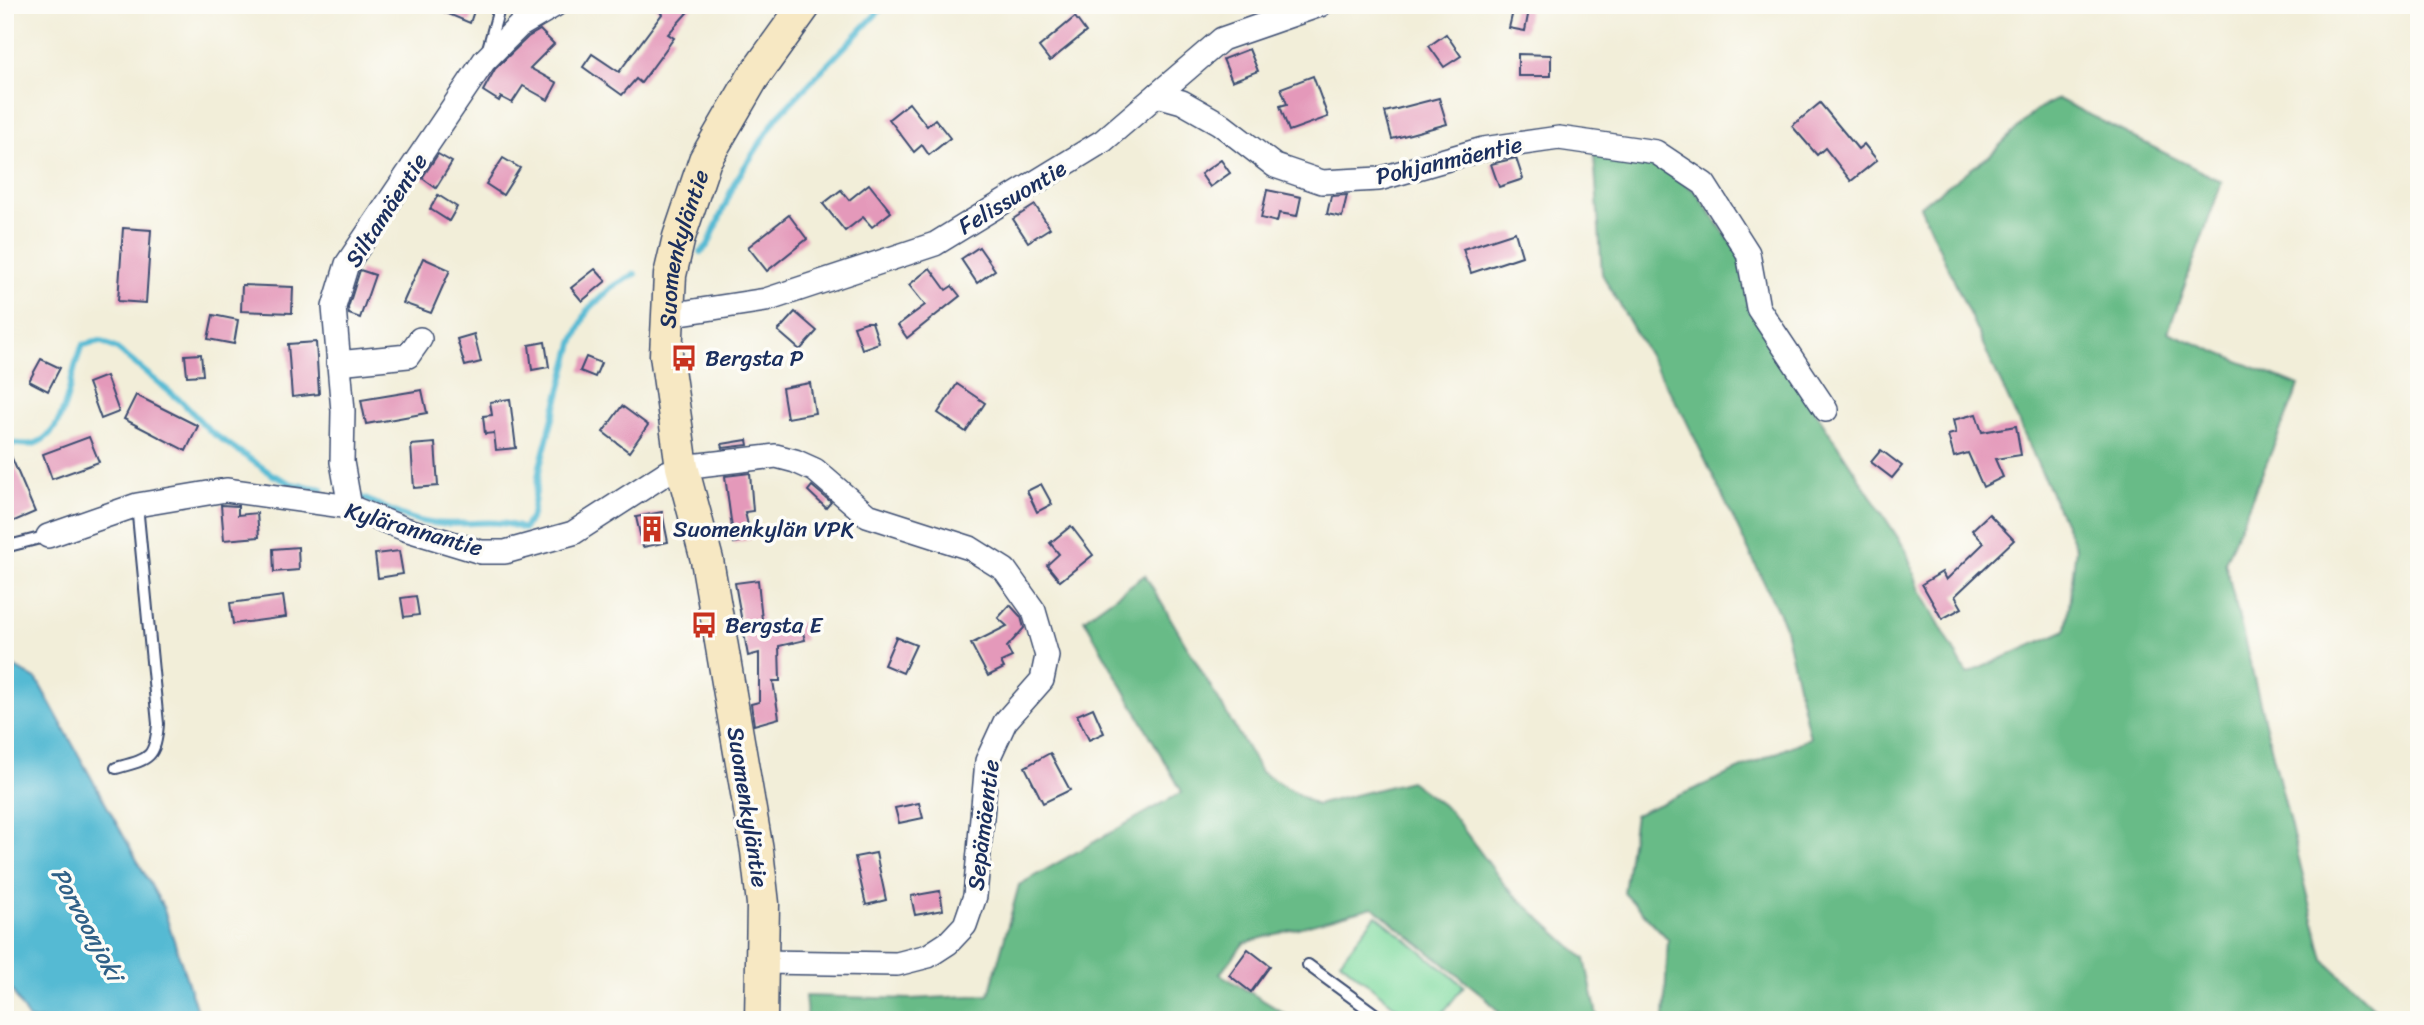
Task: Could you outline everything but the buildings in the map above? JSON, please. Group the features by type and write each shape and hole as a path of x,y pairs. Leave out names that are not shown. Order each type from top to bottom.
{"street":[{"name":"Siltamäentie","path":"350,507 342,462 343,411 334,307 347,264 484,61 519,26 555,5"},
{"name":"Suomenkyläntie","path":"761,1020 763,904 757,851 707,560 682,467 667,355 668,315 670,275 679,237 705,160 752,79 805,5"},
{"name":"Felissuontie","path":"668,315 766,300 935,244 1103,141 1222,39 1320,5"},
{"name":"Pohjanmäentie","path":"1157,94 1182,102 1219,123 1275,166 1322,182 1380,179 1483,149 1559,138 1656,152 1704,184 1748,253 1758,308 1826,410"},
{"path":"338,363 408,356 420,339"},
{"name":"Sepämäentie","path":"682,467 776,456 795,461 815,470 867,515 904,530 970,548 1004,570 1034,611 1047,656 1042,680 1004,722 987,761 975,895 965,925 948,943 928,956 897,964 762,962"},
{"name":"Kylärannantie","path":"48,536 137,505 226,491 350,507 405,529 481,552 505,552 573,533 666,473 682,467"}],"lane":[{"path":"484,61 500,5"},
{"path":"116,768 146,760 156,747 158,724 137,505"},
{"path":"5,547 48,536"},
{"path":"1308,965 1383,1020"}],"green space":[{"path":"2058,99 2222,182 2168,332 2299,386 2225,562 2324,960 2387,1020 1664,1020 1668,939 1624,893 1635,815 1810,738 1784,624 1685,418 1602,274 1594,152 1652,161 1696,192 1739,254 1748,308 1906,550 1919,588 1967,674 2066,630 2076,548 1920,206 1990,155 2036,110"},
{"path":"1145,575 1261,772 1316,805 1410,781 1449,810 1507,888 1585,959 1598,1020 1506,1020 1485,997 1373,907 1244,943 1220,974 1292,1018 1336,1014 1345,1020 833,1020 807,1016 805,996 911,999 989,995 1019,885 1182,792 1084,619"},
{"path":"1376,915 1464,986 1437,1020 1412,1020 1340,961"}],"water":[{"name":"Porvoonjoki","path":"5,661 37,680 163,907 200,1020 29,1020 5,978"}],"waterway":[{"path":"701,252 708,245 735,182 777,117 885,5"},
{"path":"353,495 401,515 431,523 490,522 524,529 532,515 540,466 573,343 587,311 612,287 635,274"},
{"path":"5,443 30,445 45,438 61,415 83,345 100,341 117,349 182,402 211,432 273,475 292,484 322,489"}],"place":[{"name":"Bergsta P","path":"684,358"},
{"name":"Suomenkylän VPK","path":"652,529"},
{"name":"Bergsta E","path":"704,625"}]}
